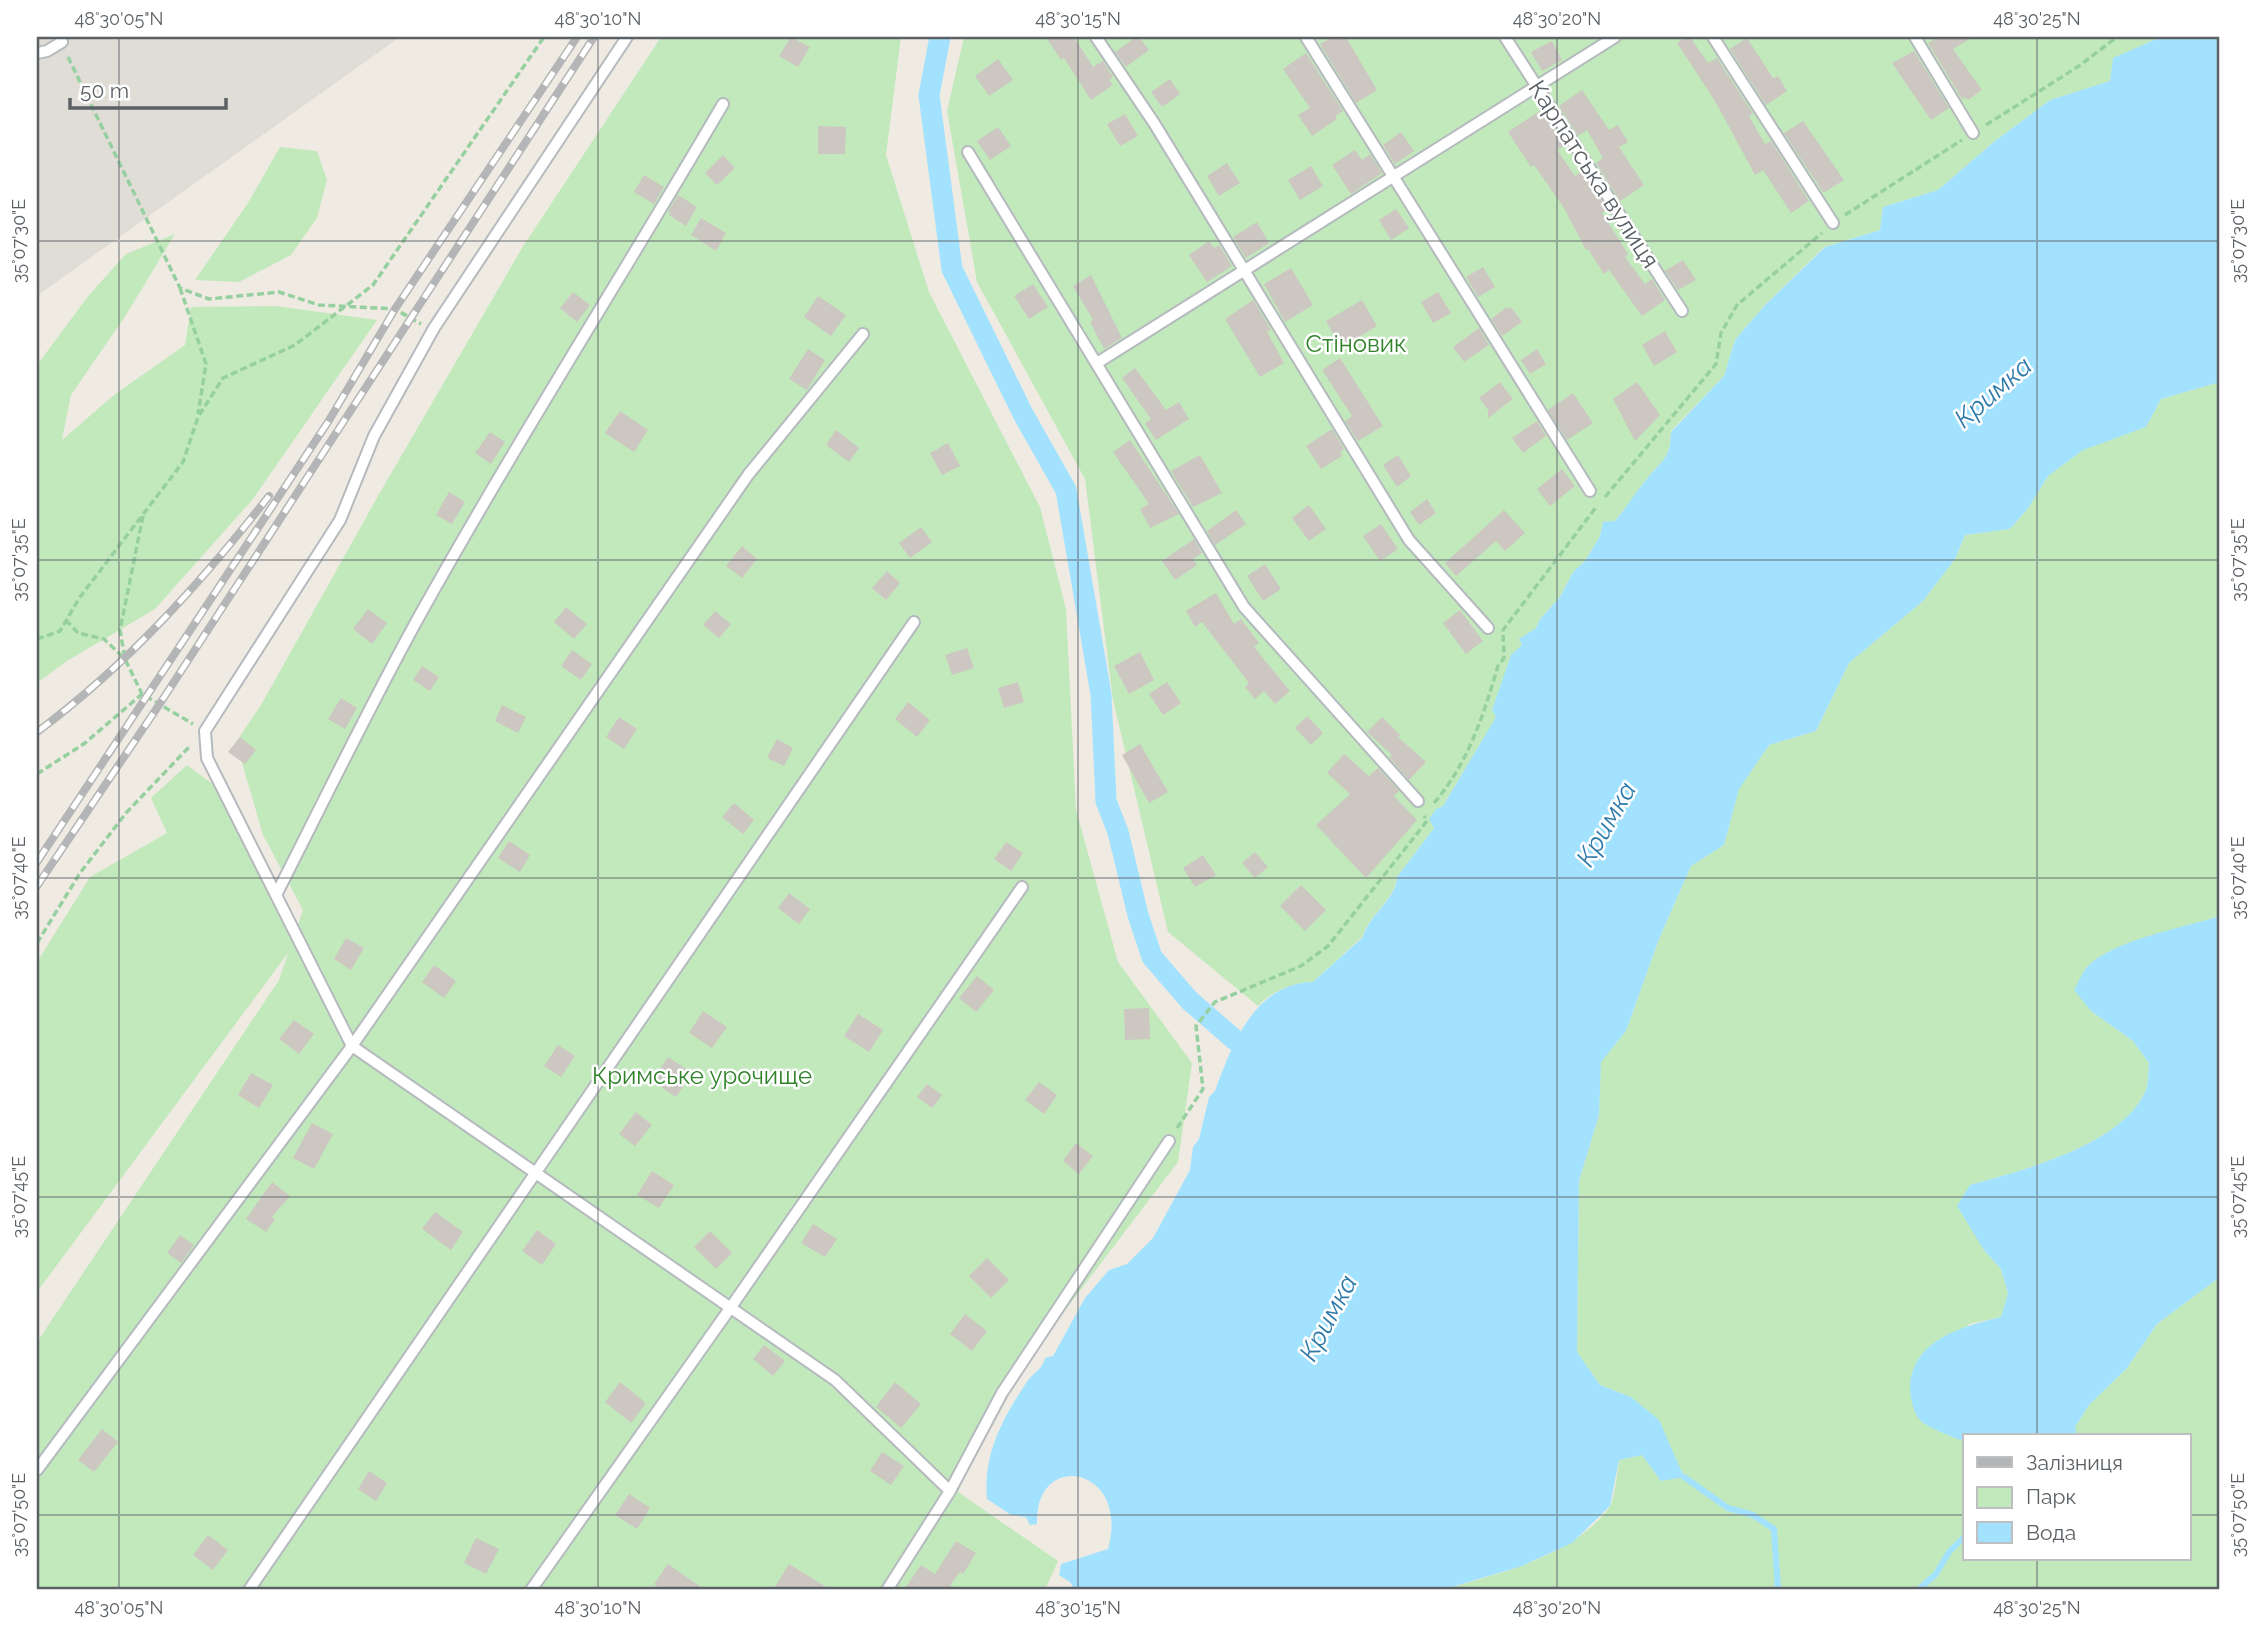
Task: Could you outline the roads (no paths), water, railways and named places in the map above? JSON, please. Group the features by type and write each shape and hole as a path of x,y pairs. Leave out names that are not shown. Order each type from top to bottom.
{"lane":[{"path":"627,37 434,328 374,436 340,520 205,731 207,758 352,1046 835,1380 950,1491"},
{"path":"1096,37 1154,124 1409,540 1488,628"},
{"path":"1306,37 1590,491"},
{"name":"Карпатська вулиця","path":"1505,37 1682,311"},
{"path":"1097,363 1615,37"},
{"path":"1713,37 1833,223"},
{"path":"1915,37 1973,133"},
{"path":"37,53 47,51 61,39"},
{"path":"276,895 420,615 535,415 723,104"},
{"path":"968,152 1244,607 1418,801"},
{"path":"37,1470 352,1046 748,475 863,334"},
{"path":"249,1590 914,622"},
{"path":"531,1590 1022,887"},
{"path":"887,1590 950,1491 1002,1392 1169,1141"}],"water":[{"name":"Кримка","path":"2161,37 2220,37 2220,382 2161,399 2146,427 2083,450 2048,476 2029,507 2010,529 1965,535 1955,559 1923,601 1849,663 1816,731 1769,745 1739,789 1724,845 1691,866 1659,939 1626,1031 1601,1062 1599,1115 1579,1181 1577,1352 1600,1385 1631,1397 1659,1420 1684,1477 1661,1481 1642,1455 1619,1460 1610,1506 1572,1543 1522,1566 1442,1590 1075,1590 1070,1582 1059,1575 1061,1564 1108,1549 1111,1521 1106,1500 1095,1485 1080,1477 1065,1477 1050,1484 1040,1500 1037,1524 1030,1525 1026,1517 1011,1515 987,1499 991,1452 1017,1397 1045,1358 1053,1356 1085,1298 1109,1270 1127,1264 1153,1238 1190,1170 1193,1147 1199,1139 1209,1097 1215,1091 1229,1054 1249,1019 1276,993 1293,985 1313,982 1363,937 1371,921 1392,893 1397,877 1434,828 1429,819 1436,809 1443,806 1496,717 1492,710 1511,655 1522,645 1519,639 1536,628 1540,619 1560,597 1573,572 1585,561 1600,536 1603,522 1615,521 1667,455 1671,432 1724,376 1735,340 1764,306 1825,247 1880,230 1883,207 1938,190 1995,141 2050,100 2110,81 2113,58"},
{"path":"2220,916 2220,1277 2157,1324 2127,1368 2089,1405 2075,1427 2077,1434 1963,1434 1963,1441 1930,1427 1918,1418 1910,1386 1913,1370 1930,1346 1957,1330 2001,1317 2008,1293 2001,1269 1984,1250 1957,1206 1970,1185 2069,1153 2116,1126 2134,1109 2146,1090 2149,1063 2133,1041 2091,1011 2074,990 2088,966 2100,957 2115,948"}],"waterway":[{"path":"940,37 929,95 952,269 1023,414 1066,490 1101,694 1106,801 1118,832 1138,915 1152,957 1189,1000 1235,1040"},
{"path":"1684,1477 1728,1508 1753,1515 1774,1529 1778,1590"},
{"path":"1918,1590 1936,1574 1949,1552 1963,1538"}],"railway":[{"path":"37,862 328,422 395,309 577,37"},
{"path":"37,886 159,705 594,37"},
{"path":"37,732 102,679 161,622 269,496"}],"park label":[{"name":"Стіновик","path":"1356,343"},
{"name":"Кримське урочище","path":"702,1075"}]}
